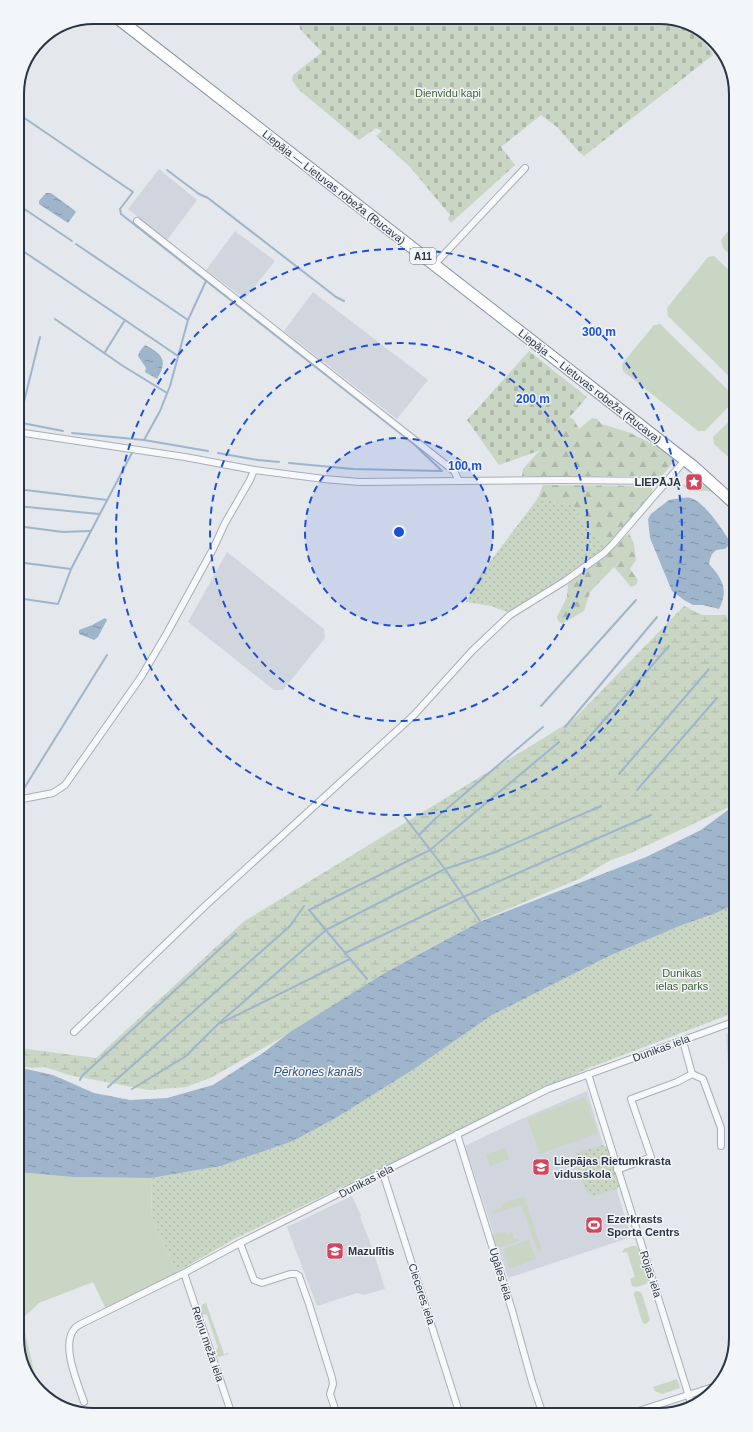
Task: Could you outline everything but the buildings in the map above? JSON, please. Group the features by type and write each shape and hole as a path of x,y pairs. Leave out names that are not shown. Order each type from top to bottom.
{"highway":[{"name":"Liepāja — Lietuvas robeža (Rucava)","path":"125,24 685,460"},
{"name":"A11","path":"685,460 729,499"}],"street":[{"path":"434,264 525,168"},
{"path":"137,221 454,471 459,481"},
{"path":"24,433 185,457 254,470 359,482 562,480 658,481 664,485"},
{"path":"74,1032 205,906 414,716 472,651 510,616 552,590 604,553 685,460"},
{"path":"24,799 53,793 65,786 141,677 213,549 225,523 250,480 254,470"},
{"name":"Dunikas iela","path":"84,1402 70,1361 70,1337 75,1328 240,1243 548,1089 729,1024"},
{"path":"683,1040 692,1074"},
{"name":"Rojas iela","path":"588,1074 691,1401"},
{"path":"617,1170 651,1157 630,1099 676,1082 692,1074 704,1079 721,1128 721,1146"},
{"name":"Ugāles iela","path":"457,1134 541,1408"},
{"name":"Cieceres iela","path":"383,1172 458,1408"},
{"path":"240,1243 254,1280 262,1283 290,1274 296,1274 299,1276 310,1304 332,1378 333,1384 330,1394 335,1408"},
{"name":"Reiņu meža iela","path":"184,1273 230,1408"},
{"path":"648,1408 705,1390"}],"shaded area":[{"path":"159,169 197,200 167,240 128,209"},
{"path":"235,231 275,261 245,299 206,270"},
{"path":"313,292 428,380 397,419 284,331"},
{"path":"227,552 324,629 325,638 283,690 274,690 188,622"},
{"path":"729,1033 729,1075 726,1034"},
{"name":"Liepājas Rietumkrasta vidusskola","path":"587,1091 631,1237 508,1278 465,1146 519,1120"},
{"name":"Mazulītis","path":"352,1196 361,1216 360,1217 373,1250 385,1289 364,1295 357,1293 317,1306 287,1227"}],"green space":[{"name":"Dienvidu kapi","path":"299,24 663,24 672,25 690,31 702,40 713,55 584,156 557,127 541,115 501,147 515,165 451,223 448,219 450,215 410,167 376,136 382,131 376,128 359,140 298,89 292,80 293,75 322,52 300,29"},
{"path":"729,230 729,254 723,248 721,240"},
{"path":"714,256 729,270 729,376 668,316 667,308 708,257"},
{"path":"660,324 729,391 729,406 705,431 698,431 623,371 622,364 654,325"},
{"path":"529,351 587,397 541,450 499,465 467,420"},
{"path":"570,417 574,420 579,429 592,418 597,419 602,424 628,432 663,449 674,461 662,476 522,476 523,469"},
{"path":"729,422 729,458 714,444 713,437"},
{"path":"695,474 728,504 728,507 717,495 712,492 691,491 683,486 684,484 689,488 692,486 693,487 698,481 693,476"},
{"path":"543,485 648,486 652,488 652,495 605,547 571,505 538,498"},
{"path":"538,498 571,505 605,547 563,579 510,613 491,606 466,602 480,575"},
{"path":"629,533 634,544 636,560 630,569 638,580 636,585 631,587 614,567 590,592 584,611 562,624 558,621 557,617 567,597 568,583"},
{"path":"684,606 702,615 726,615 729,622 729,807 727,808 633,852 609,861 581,878 482,920 388,971 283,1037 210,1078 186,1087 148,1090 69,1075 45,1067 32,1068 24,1066 24,1049 96,1058 243,922 573,720"},
{"name":"Dunikas ielas parks","path":"729,907 729,1015 589,1068 234,1239 177,1272 152,1218 151,1178 221,1166 293,1141 336,1118 414,1069 492,1015 609,956 682,925"},
{"path":"585,1097 598,1133 540,1154 527,1118"},
{"path":"603,1145 608,1148 619,1186 617,1189 592,1196 586,1192 575,1159 579,1152"},
{"path":"505,1148 509,1159 490,1166 486,1154"},
{"path":"24,1173 72,1177 151,1178 152,1218 177,1272 174,1276 106,1309 93,1282 39,1303 24,1317"},
{"path":"524,1196 542,1251 538,1252 521,1205 493,1214 492,1211 502,1207 502,1204"},
{"path":"504,1231 507,1235 512,1232 513,1237 515,1239 518,1238 519,1241 497,1248 492,1235"},
{"path":"529,1240 536,1259 509,1269 503,1249"},
{"path":"636,1246 639,1250 649,1279 646,1284 637,1287 632,1286 630,1279 635,1277 627,1252 622,1253 624,1249"},
{"path":"636,1291 642,1294 650,1320 646,1324 642,1321 634,1295"},
{"path":"206,1303 224,1354 229,1354 218,1357 214,1353 218,1348 207,1315 202,1314 201,1309 202,1305"},
{"path":"24,1328 35,1375 26,1356"},
{"path":"677,1379 680,1388 662,1394 655,1391 653,1387"}],"water":[{"path":"46,193 51,193 76,212 68,223 39,204 39,201"},
{"path":"145,345 160,355 162,359 162,367 157,379 145,372 146,368 138,356"},
{"path":"689,498 701,504 713,517 729,540 729,544 725,549 716,550 713,553 709,564 721,579 723,585 724,590 722,602 719,609 703,605 693,605 672,591 650,538 648,519 651,514 669,500"},
{"path":"105,618 107,620 98,637 94,640 79,634 79,630"},
{"name":"Pērkones kanāls","path":"729,809 729,907 609,956 492,1015 414,1069 336,1118 293,1141 221,1166 151,1178 72,1177 24,1173 24,1069 53,1075 94,1093 130,1100 167,1098 213,1085 263,1053 290,1032 388,971 479,922 646,857 701,830"}],"waterway":[{"path":"24,118 133,192 120,209 121,214 415,445 442,471 353,469 289,463"},
{"path":"167,170 199,194 208,198 336,297 344,301"},
{"path":"24,209 72,241"},
{"path":"76,244 188,320"},
{"path":"24,252 178,356"},
{"path":"72,433 144,440 160,411 170,386 188,320 206,281"},
{"path":"55,319 123,366 167,393"},
{"path":"105,352 125,320"},
{"path":"24,402 40,337"},
{"path":"24,423 63,431"},
{"path":"144,440 208,451"},
{"path":"24,599 58,604 71,569 133,451"},
{"path":"218,453 279,462"},
{"path":"24,490 107,500"},
{"path":"24,507 99,514"},
{"path":"24,527 63,532 90,531"},
{"path":"24,563 71,569"},
{"path":"541,706 636,600"},
{"path":"565,727 657,617"},
{"path":"584,743 669,646"},
{"path":"24,788 107,655"},
{"path":"619,774 709,669"},
{"path":"637,790 717,698"},
{"path":"419,835 436,818 543,727"},
{"path":"367,979 309,910 430,850 559,742"},
{"path":"132,1089 186,1056 218,1024 326,930 445,869 493,853 601,806"},
{"path":"345,953 463,897 651,815"},
{"path":"404,816 445,869 480,921"},
{"path":"108,1087 290,926 304,906"},
{"path":"80,1080 82,1076 236,934"},
{"path":"221,1023 350,959"}],"tram line":[{"path":"676,1406 680,1405"}],"place":[{"name":"LIEPĀJA","path":"694,482"},
{"name":"Liepājas Rietumkrasta vidusskola","path":"541,1167"},
{"name":"Ezerkrasts Sporta Centrs","path":"594,1225"},
{"name":"Mazulītis","path":"335,1251"}]}
